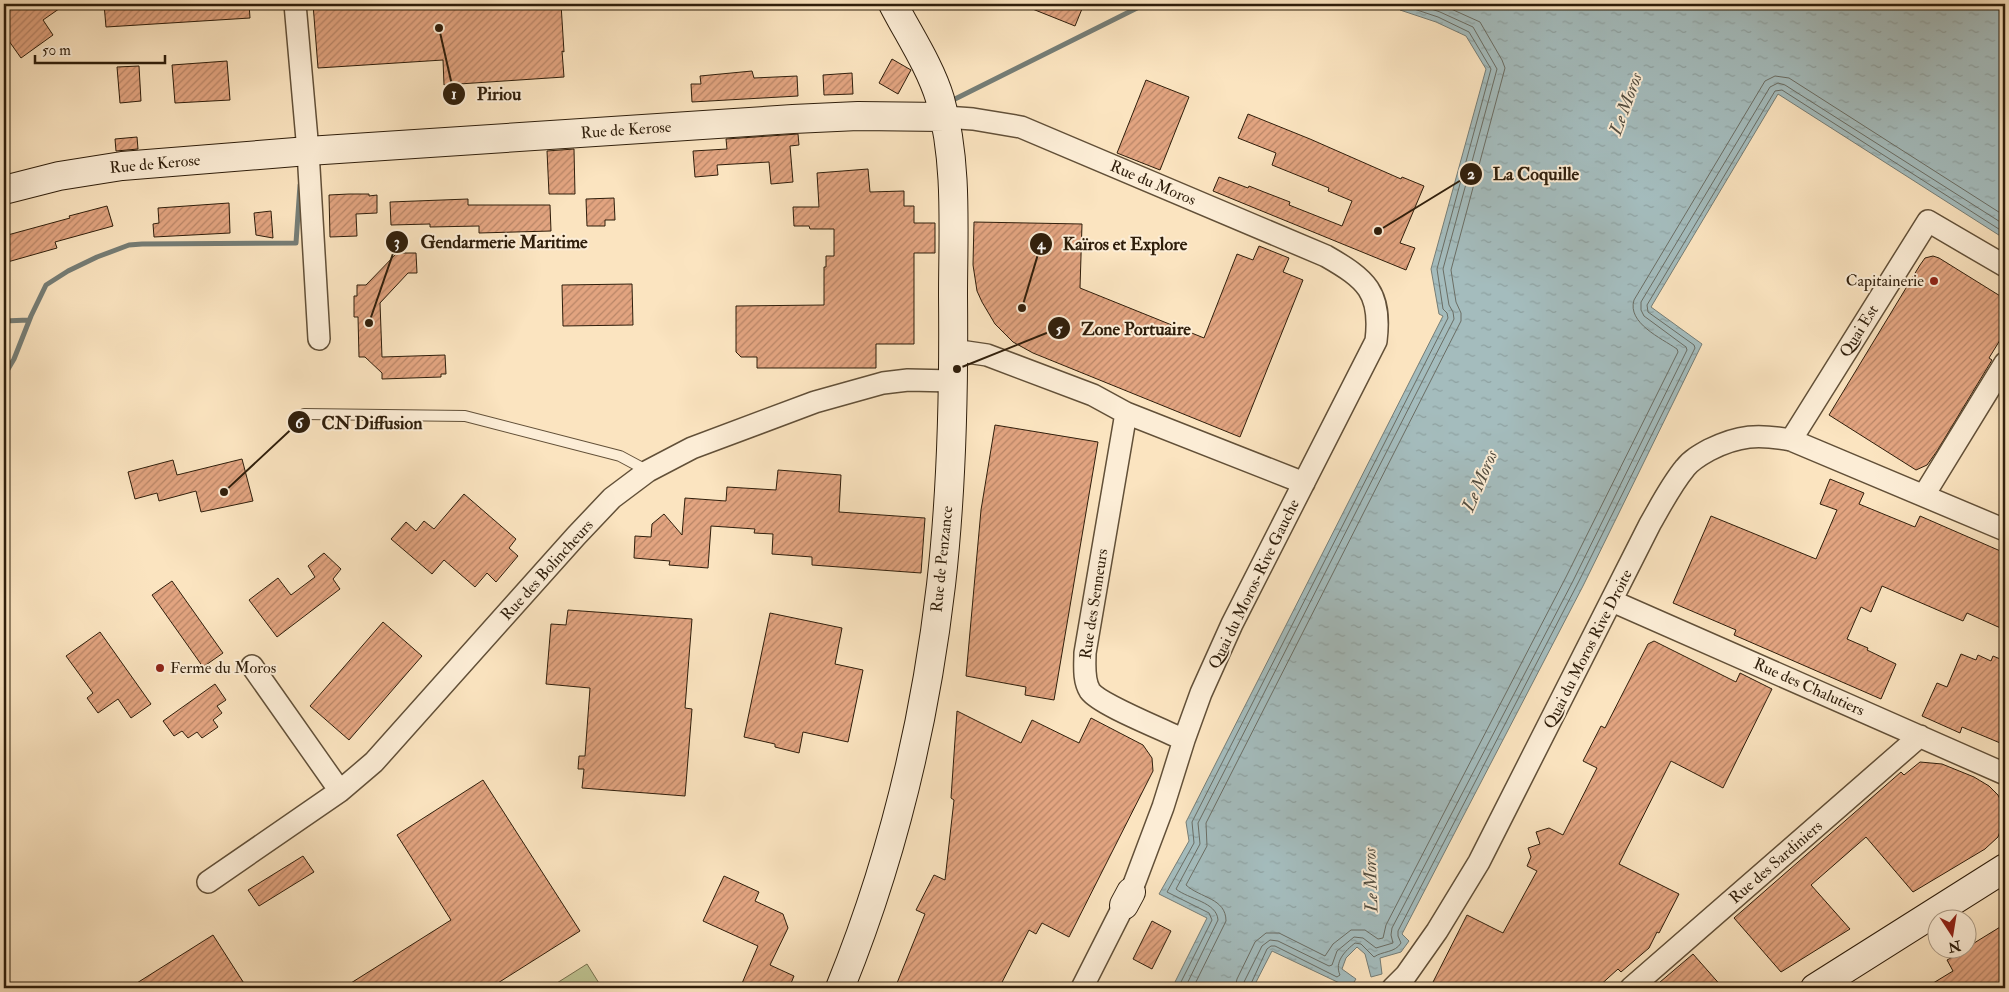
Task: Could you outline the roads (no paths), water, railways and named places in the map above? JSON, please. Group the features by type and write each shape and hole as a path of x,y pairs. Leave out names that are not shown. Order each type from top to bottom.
{"main road":[{"name":"Rue de Penzance","path":"840,988 880,873 906,784 941,585 951,460 954,350 951,172 945,117 935,84 893,4"},
{"name":"Rue de Kerose","path":"4,190 83,171 308,151 793,119 858,116 945,117"},
{"path":"1815,988 2005,868"}],"street":[{"path":"295,4 308,151 319,339"},
{"name":"Rue du Moros","path":"945,117 973,119 1021,127 1326,256 1355,273"},
{"name":"Quai Est","path":"1791,440 1928,221 2005,266"},
{"name":"Quai du Moros-Rive Gauche","path":"1082,988 1127,898 1163,807 1201,693 1232,624 1376,341 1377,304 1367,286 1355,273"},
{"path":"954,350 987,354 1093,395 1126,413 1304,483"},
{"path":"1924,495 2005,363"},
{"name":"Rue des Bolincheurs","path":"208,882 340,791 374,762 588,523 612,498 648,471 692,448 814,402 883,383 908,380 953,381"},
{"name":"Rue des Senneurs","path":"1126,413 1085,653 1086,683 1090,690 1102,701 1184,740"},
{"name":"Quai du Moros Rive Droite","path":"1393,988 1406,975 1437,931 1479,862 1663,502 1685,468 1694,458 1725,442 1748,436 1767,436 1791,440 2005,530"},
{"name":"Rue des Chalutiers","path":"1612,601 2005,774"},
{"path":"252,666 340,791"},
{"name":"Rue des Sardiniers","path":"1632,988 1920,736"}],"lane":[{"path":"304,414 465,416 620,456 648,471"}],"water":[{"name":"Le Moros","path":"1398,4 2005,4 2005,239 1778,94 1651,307 1702,344 1583,586 1402,934 1409,941 1401,952 1380,958 1382,974 1371,977 1365,954 1357,947 1346,958 1342,969 1356,979 1350,988 1272,951 1253,988 1172,988 1207,918 1159,894 1189,841 1186,822 1443,316 1439,314 1431,269 1486,69 1466,36 1436,22 1400,10"}],"waterway":[{"path":"949,102 1145,4"},
{"path":"4,376 14,359 46,285 68,271 97,257 129,245 296,243 300,185"},
{"path":"4,321 29,320"}],"place":[{"name":"Piriou","path":"439,28"},
{"name":"La Coquille","path":"1378,231"},
{"name":"Capitainerie","path":"1934,281"},
{"name":"Kaïros et Explore","path":"1022,308"},
{"name":"Gendarmerie Maritime","path":"369,323"},
{"name":"Zone Portuaire","path":"957,369"},
{"name":"CN Diffusion","path":"224,492"},
{"name":"Ferme du Moros","path":"160,668"}]}
